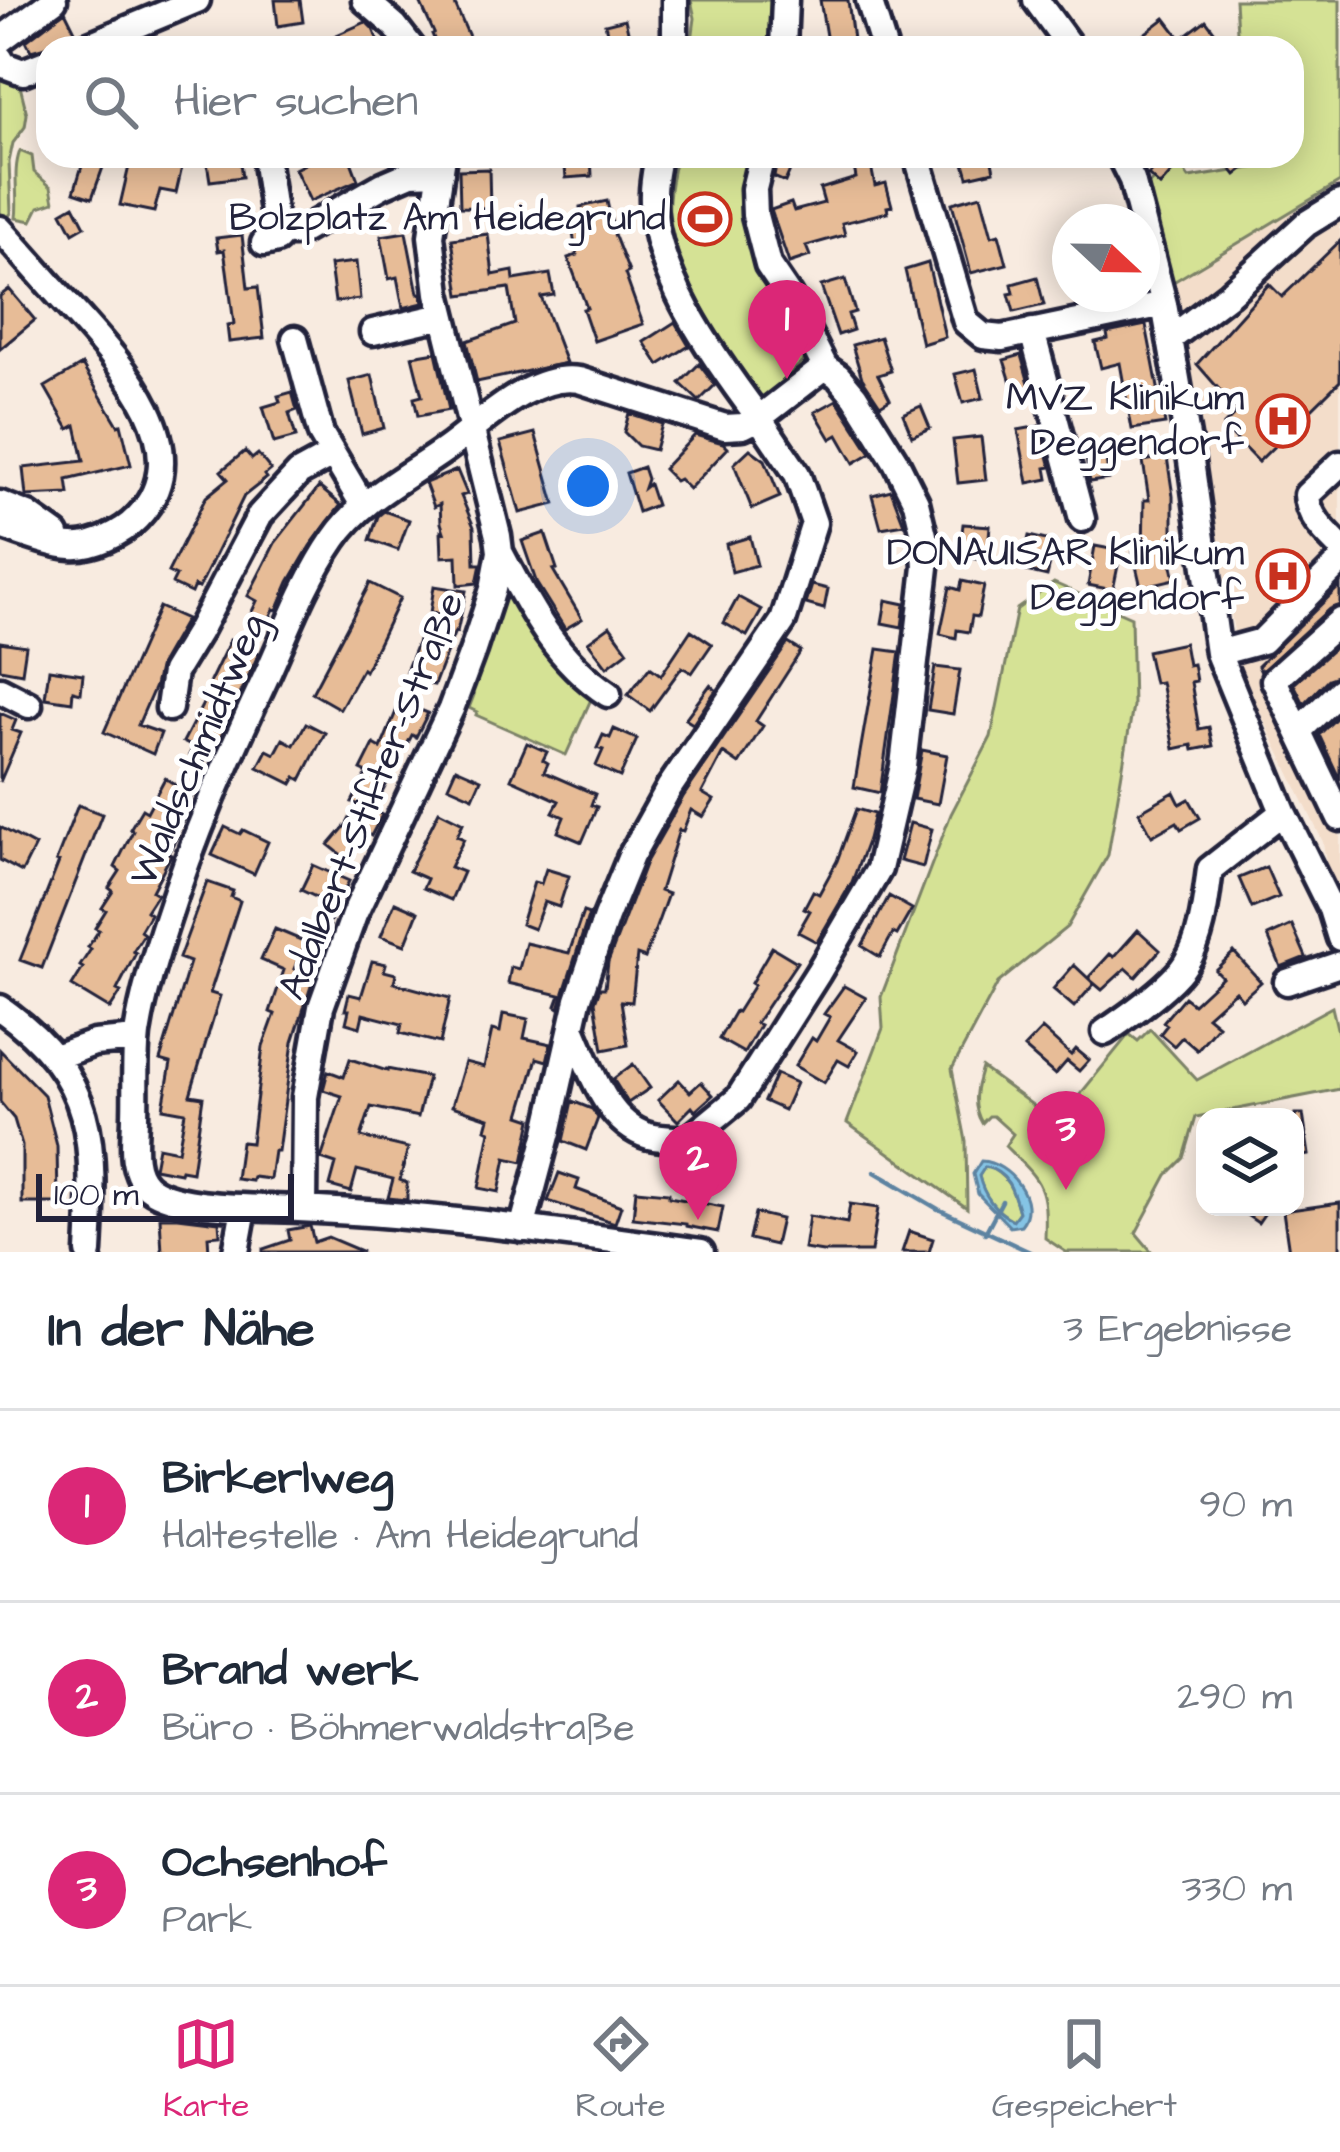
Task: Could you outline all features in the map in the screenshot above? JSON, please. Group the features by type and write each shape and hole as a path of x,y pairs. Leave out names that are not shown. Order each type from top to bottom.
{"street":[{"path":"0,40 54,0"},
{"path":"111,36 197,0"},
{"path":"364,0 403,36"},
{"path":"675,0 675,36"},
{"path":"784,36 785,0"},
{"path":"869,0 880,36"},
{"path":"1036,0 1062,36"},
{"path":"0,58 4,65 23,72 36,67"},
{"name":"Adalbert-Stifter-Straße","path":"267,168 274,238 304,230 383,184 428,168"},
{"name":"Adalbert-Stifter-Straße","path":"304,1209 305,1097 321,1007 354,915 451,709 493,589 500,553 442,316 431,236 441,168"},
{"path":"522,1229 578,1000 631,856 691,754 783,621 814,523 797,474 730,379 669,276 652,195 656,168"},
{"path":"573,1030 621,1122 647,1136 688,1140 738,1099 879,869 903,766 925,584 924,536 916,502 855,396 825,367 769,266 755,215 759,168"},
{"path":"921,168 966,322 982,336 1002,338 1164,304"},
{"path":"1126,168 1164,304 1218,653 1282,812 1331,909 1340,938"},
{"path":"1170,339 1229,294 1306,224 1340,203"},
{"path":"0,229 116,360 140,394 157,432 159,470 155,490 136,520 93,543 73,546 0,526"},
{"path":"373,332 442,316"},
{"path":"1032,331 1082,518"},
{"path":"295,339 311,403 332,455 363,505"},
{"path":"759,418 825,367"},
{"name":"Waldschmidtweg","path":"244,1208 164,1197 141,1180 135,1148 136,1039 156,953 208,804 309,580 335,536 363,505 450,447 484,416 539,386 569,378 724,427 743,426 759,418"},
{"path":"169,708 174,673 260,514 299,473 332,455"},
{"path":"1340,464 1307,495 1308,508 1340,548"},
{"path":"0,504 28,515 73,546"},
{"name":"Adalbert-Stifter-Straße","path":"500,553 539,626 608,694"},
{"path":"1218,653 1262,641 1340,562"},
{"path":"1340,620 1274,680 1340,818"},
{"path":"0,690 29,705"},
{"path":"1300,730 1340,692"},
{"path":"1320,781 1340,762"},
{"path":"1105,1032 1186,964 1203,918 1210,869 1282,812"},
{"path":"1287,982 1340,964"},
{"path":"0,1008 55,1058 70,1081 88,1131 94,1178 89,1252"},
{"path":"55,1058 94,1043 136,1039"},
{"path":"236,1252 244,1208 522,1229 701,1252"}],"shaded area":[{"name":"DONAUISAR Klinikum Deggendorf","path":"1340,182 1340,901 1327,869 1323,842 1241,672 1187,354 1170,284"}],"green space":[{"path":"691,0 779,0 777,36 693,36"},
{"path":"1235,0 1340,0 1340,182 1170,284 1160,239 1160,204 1152,204 1148,185 1166,168 1182,168 1189,178 1252,168 1304,168 1304,36 1237,36"},
{"path":"0,79 20,86 27,114 9,162 11,213 6,220 0,220"},
{"path":"20,151 32,156 34,172 51,187 54,202 39,207 32,221 16,218"},
{"path":"674,168 754,168 750,189 811,354 759,402 692,288 674,239 670,192"},
{"path":"1054,583 1131,617 1133,706 1108,855 1067,927 998,983 952,1069 966,1141 967,1208 847,1123 883,1028 881,997 951,814 991,737 1017,609"},
{"path":"511,596 592,697 566,755 469,708 474,695 470,692 505,598"},
{"path":"1332,1007 1340,1041 1340,1089 1242,1108 1196,1108 1184,1158 1167,1175 1136,1233 1152,1252 1066,1252 1045,1238 1040,1186 1005,1146 1013,1134 993,1116 982,1123 976,1103 982,1068 1057,1123 1129,1034 1138,1041 1150,1029 1197,1080"},
{"path":"985,1166 999,1173 1012,1190 1019,1212 1013,1220 983,1190 979,1176"}],"water":[{"path":"981,1161 1011,1175 1027,1205 1021,1225 1010,1227 978,1194 973,1174","holes":["985,1167 1012,1189 1019,1212 1013,1220 995,1207 983,1189 979,1176"]}],"building":[{"path":"275,0 300,0 303,22 278,26"},
{"path":"419,0 453,0 469,36 434,33"},
{"path":"820,0 848,0 852,36 826,36"},
{"path":"65,11 76,33 36,36 36,50 31,51 26,41"},
{"path":"1165,18 1179,36 1142,36"},
{"path":"625,19 629,36 608,36 605,24"},
{"path":"1206,20 1218,36 1185,36"},
{"path":"366,22 376,36 334,36"},
{"path":"81,168 103,168 92,198 74,192"},
{"path":"129,168 182,168 176,193 160,190 154,212 120,205"},
{"path":"208,168 241,168 242,177 210,181"},
{"path":"354,168 358,180 310,201 295,169"},
{"path":"565,168 592,168 592,176 566,178"},
{"path":"776,168 791,168 785,182 774,177"},
{"path":"854,168 871,168 875,186 886,183 892,206 887,207 888,212 842,223 845,235 806,246 810,256 789,263 771,210 791,203 794,211 824,203 820,189 856,178"},
{"path":"965,168 993,168 994,171 968,177"},
{"path":"1154,168 1176,168 1160,186 1148,175"},
{"path":"489,169 490,208 460,207 459,170"},
{"path":"981,195 992,236 999,234 1007,264 971,273 952,203"},
{"path":"607,201 643,324 594,341 568,258 577,255 571,223 581,222 580,207"},
{"path":"74,205 85,226 73,233 62,212"},
{"path":"406,232 423,303 403,308 397,277 389,279 381,236"},
{"path":"488,234 493,275 513,271 514,280 550,274 554,295 541,297 566,363 477,382 467,341 515,324 509,288 460,295 452,239"},
{"path":"242,235 248,288 258,287 264,338 229,342 227,325 234,324 224,250 218,251 216,238"},
{"path":"1340,241 1340,381 1258,462 1223,426 1238,411 1197,364 1269,284 1282,297"},
{"path":"356,262 360,299 335,302 330,265"},
{"path":"928,263 945,337 922,344 905,270"},
{"path":"1037,277 1044,305 1014,312 1009,294 1014,293 1012,284"},
{"path":"845,279 855,312 848,314 853,330 838,335 821,286"},
{"path":"9,289 35,320 0,349 0,296"},
{"path":"675,322 689,346 659,365 644,342"},
{"path":"1146,325 1165,424 1132,429 1120,363 1101,368 1095,342 1108,339 1107,333"},
{"path":"880,337 891,371 878,375 890,399 880,405 862,378 852,345"},
{"path":"436,352 449,410 418,416 414,398 422,396 412,356"},
{"path":"1021,355 1031,390 1015,395 1004,360"},
{"path":"699,364 715,385 699,401 680,383"},
{"path":"82,365 121,424 131,465 67,480 69,494 26,496 23,468 84,461 76,425 69,429 45,387"},
{"path":"976,369 983,398 963,403 955,374"},
{"path":"372,375 384,428 362,434 349,381"},
{"path":"292,392 297,410 289,413 296,437 274,443 263,407"},
{"path":"837,400 871,453 854,463 838,435 831,439 815,412"},
{"path":"921,406 930,428 912,436 903,414"},
{"path":"629,413 662,424 655,450 638,446 624,432"},
{"path":"1040,426 1051,467 1046,468 1048,479 1028,483 1018,430"},
{"path":"535,433 555,504 520,513 500,442"},
{"path":"695,435 728,448 689,489 663,469"},
{"path":"981,437 986,480 958,483 953,440"},
{"path":"1104,448 1109,479 1090,482 1085,451"},
{"path":"750,449 765,460 780,497 752,509 734,464"},
{"path":"245,451 252,459 258,454 271,470 244,496 199,588 194,586 191,593 172,584 176,576 168,572 206,497 228,479 221,471"},
{"path":"1167,457 1173,539 1166,539 1175,579 1141,587 1133,553 1143,555 1144,500 1149,500 1143,461"},
{"path":"643,467 644,488 649,484 656,505 638,512 626,473"},
{"path":"457,470 474,527 475,564 481,564 477,583 458,585 457,556 442,557 440,504 434,507 425,483"},
{"path":"319,487 341,505 310,546 264,630 247,622 257,601 248,596 275,543"},
{"path":"891,490 904,524 881,528 872,495"},
{"path":"384,511 409,520 398,550 370,540"},
{"path":"963,524 990,526 987,560 959,557"},
{"path":"545,533 557,569 553,570 582,619 565,629 537,584 522,541"},
{"path":"1029,536 1055,542 1047,576 1021,570"},
{"path":"750,537 757,565 732,572 726,544"},
{"path":"1095,546 1121,551 1113,590 1088,585"},
{"path":"962,581 984,586 978,617 972,616 969,632 957,630 956,638 940,634 950,587 960,590"},
{"path":"370,583 400,598 365,671 362,669 340,709 312,693"},
{"path":"812,585 828,589 824,609 806,604"},
{"path":"434,586 466,591 457,632 434,685 406,671 418,641 434,648 439,614 430,613"},
{"path":"1340,586 1340,605 1329,609 1261,672 1258,666"},
{"path":"738,597 762,610 747,636 724,623"},
{"path":"886,600 905,604 902,627 882,623"},
{"path":"159,607 186,619 160,664 138,725 161,733 153,754 104,732"},
{"path":"610,626 628,651 607,667 588,642"},
{"path":"691,630 712,644 692,673 682,667 650,711 628,695 650,667 661,675"},
{"path":"230,640 259,653 212,756 208,754 204,762 189,755 193,747 183,742"},
{"path":"0,642 26,646 22,673 0,669"},
{"path":"788,643 801,651 756,721 763,726 739,764 723,753 702,793 714,800 703,817 691,810 683,831 679,830 660,891 668,894 645,958 637,955 632,1002 621,1001 628,1045 603,1050 595,1002 600,988 605,988 608,962 646,862 683,797"},
{"path":"1184,643 1196,681 1191,682 1199,729 1209,727 1213,746 1193,750 1192,745 1174,749 1161,682 1154,683 1147,651"},
{"path":"1340,643 1340,675 1328,679 1304,704 1294,684"},
{"path":"878,649 900,652 880,793 854,787"},
{"path":"935,667 960,670 953,714 928,710"},
{"path":"49,669 83,674 81,693 73,691 72,702 45,698"},
{"path":"710,685 716,690 693,724 685,719"},
{"path":"400,702 428,713 373,810 382,815 371,836 366,833 345,858 329,845 357,804 352,802 367,773 361,770 374,744 381,748"},
{"path":"0,713 16,720 12,730 21,733 0,782"},
{"path":"1340,714 1340,780 1319,735"},
{"path":"306,723 325,733 301,780 296,777 292,784 258,767 267,750 275,754 283,739 294,745"},
{"path":"614,729 637,739 620,777 596,766 603,735 610,738"},
{"path":"527,743 547,752 544,772 595,794 591,805 597,807 582,842 558,832 564,817 553,812 559,801 511,779"},
{"path":"922,750 947,755 938,804 913,799"},
{"path":"456,768 481,779 473,797 448,786"},
{"path":"165,778 192,796 152,891 157,894 146,911 150,914 140,931 144,934 110,1009 72,986 99,930 95,928 113,891 109,888 120,871 115,867 130,829 142,809 147,812"},
{"path":"1174,792 1180,804 1189,799 1200,818 1181,829 1177,822 1152,836 1139,812"},
{"path":"78,805 102,814 42,968 20,960"},
{"path":"856,809 874,814 868,839 852,882 817,942 798,932 810,911 804,908 813,891 819,894 837,861"},
{"path":"439,811 463,823 457,836 464,839 450,867 463,872 451,900 423,888 427,879 409,871"},
{"path":"910,823 932,829 923,867 900,861"},
{"path":"0,827 35,846 22,872 0,860"},
{"path":"225,827 268,842 254,874 212,855"},
{"path":"313,865 349,881 321,946 305,939 322,900 301,890"},
{"path":"1266,867 1279,897 1252,908 1239,878"},
{"path":"546,869 569,876 559,907 544,902 534,929 521,924 534,882 541,884"},
{"path":"207,882 233,891 231,897 240,901 210,993 220,996 190,1095 203,1097 192,1172 180,1173 154,1168 158,1147 178,1151 185,1112 163,1108 171,1063 160,1060 190,962 179,958"},
{"path":"889,896 912,909 880,957 862,946"},
{"path":"395,902 418,912 405,945 381,936"},
{"path":"583,912 589,914 559,1008 560,995 508,983 511,967 519,969 526,943 569,953"},
{"path":"1292,925 1306,957 1281,967 1268,936"},
{"path":"275,929 306,942 294,969 314,977 293,1042 270,1179 253,1177 252,1181 236,1179 241,1142 251,1143 263,1047 284,970 261,960"},
{"path":"1138,930 1160,950 1136,977 1126,968 1102,990 1089,979 1094,984 1074,1007 1053,989 1074,965 1088,978"},
{"path":"772,947 797,962 756,1023 760,1025 744,1053 719,1039"},
{"path":"1234,952 1261,982 1242,999 1235,991 1207,1016 1218,1025 1197,1050 1182,1037 1174,1046 1160,1034 1167,1025 1163,1022 1184,997 1193,1004 1222,977 1215,970"},
{"path":"372,961 386,964 384,971 396,974 394,983 450,998 440,1043 400,1033 402,1024 363,1014 360,1027 346,1023 349,994 361,997"},
{"path":"844,986 866,998 838,1040 858,1051 849,1066 838,1060 824,1083 795,1066 812,1038 816,1041 830,1017 824,1014"},
{"path":"503,1014 528,1019 524,1038 551,1044 547,1061 537,1058 520,1115 532,1119 523,1162 506,1158 499,1192 479,1188 489,1118 452,1106 465,1062 484,1067 492,1030 500,1032"},
{"path":"1042,1029 1071,1055 1076,1049 1089,1060 1079,1071 1067,1061 1055,1075 1024,1048"},
{"path":"0,1050 44,1095 57,1146 58,1203 22,1203 22,1146 14,1119 0,1102"},
{"path":"350,1059 428,1077 418,1117 371,1107 361,1137 408,1148 400,1180 407,1183 407,1200 388,1198 393,1179 357,1170 351,1192 330,1186 336,1164 321,1159 342,1096 323,1090 328,1071 344,1077"},
{"path":"633,1064 650,1088 628,1103 613,1079"},
{"path":"776,1074 796,1083 784,1110 764,1101"},
{"path":"679,1080 690,1092 701,1082 713,1095 678,1121 658,1100"},
{"path":"572,1101 592,1109 598,1118 586,1150 563,1141"},
{"path":"559,1173 579,1180 576,1189 621,1206 615,1223 548,1201"},
{"path":"636,1190 723,1207 718,1232 633,1218"},
{"path":"1340,1203 1340,1252 1289,1252 1284,1216 1304,1216 1304,1208"},
{"path":"850,1204 878,1208 871,1252 804,1249 809,1216 847,1223"},
{"path":"755,1213 781,1219 775,1245 749,1239"},
{"path":"160,1217 219,1222 220,1235 208,1236 209,1252 162,1252"},
{"path":"310,1226 314,1242 328,1237 363,1252 263,1252 290,1240 288,1230"},
{"path":"909,1231 933,1239 929,1252 902,1252"}],"waterway":[{"path":"875,1172 938,1209 1030,1252"},
{"path":"985,1233 1002,1201"}],"place":[{"name":"Bolzplatz Am Heidegrund","path":"705,219"},
{"name":"Birkerlweg","path":"787,379"},
{"name":"MVZ Klinikum Deggendorf","path":"1283,421"},
{"name":"DONAUISAR Klinikum Deggendorf","path":"1283,576"},
{"name":"Ochsenhof","path":"1066,1190"},
{"name":"Brand werk","path":"698,1220"}]}
